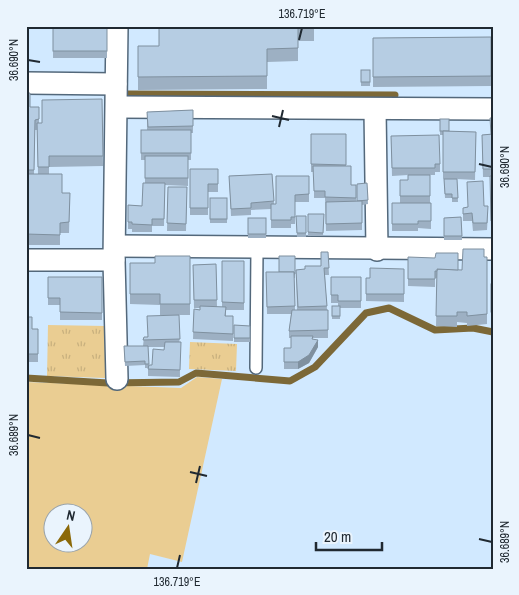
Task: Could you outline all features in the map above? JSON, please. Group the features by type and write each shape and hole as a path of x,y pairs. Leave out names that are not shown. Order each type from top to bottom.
{"street":[{"path":"117,26 114,253 118,383"},
{"path":"26,82 116,84"},
{"path":"117,107 493,109"},
{"path":"375,109 377,250"},
{"path":"26,260 114,253 257,248 493,249"}],"lane":[{"path":"256,368 257,248"}],"green space":[{"path":"48,325 106,326 105,378 47,376"},
{"path":"190,342 237,344 236,371 189,369"},
{"path":"197,377 222,379 182,562 150,554 147,569 26,569 26,382 181,388"}],"building":[{"path":"53,26 107,26 107,51 53,51"},
{"path":"159,26 314,26 314,28 298,28 298,48 267,49 267,76 138,77 138,46 159,46"},
{"path":"491,37 491,76 373,77 373,38"},
{"path":"361,70 370,70 370,82 361,82"},
{"path":"26,93 30,93 30,107 39,107 39,119 35,120 34,170 26,170"},
{"path":"102,99 103,156 49,156 49,167 38,167 37,123 42,123 42,100"},
{"path":"193,110 193,126 148,127 147,112"},
{"path":"490,118 493,118 493,134 491,134"},
{"path":"440,119 449,119 449,131 440,131"},
{"path":"141,130 191,130 191,153 141,153"},
{"path":"443,131 476,132 475,172 443,172"},
{"path":"311,134 346,134 346,165 311,164"},
{"path":"493,134 493,169 483,169 482,135"},
{"path":"439,135 440,164 435,164 435,168 392,168 391,136"},
{"path":"145,156 188,156 188,178 145,178"},
{"path":"313,166 351,166 351,185 356,185 356,198 325,197 325,191 314,191"},
{"path":"190,169 218,169 218,184 208,184 208,208 190,208"},
{"path":"26,174 62,174 62,193 70,193 69,222 60,223 60,235 26,234"},
{"path":"272,174 274,201 251,203 251,208 231,209 229,176"},
{"path":"408,175 430,175 430,196 400,196 400,180 408,180"},
{"path":"276,176 309,176 309,194 295,195 295,217 291,217 291,220 271,220 271,204 276,204"},
{"path":"490,176 493,176 493,221 491,221"},
{"path":"444,179 457,179 458,198 452,198 452,194 445,194"},
{"path":"483,181 484,206 488,206 487,223 473,223 472,213 463,214 463,208 468,207 467,182"},
{"path":"143,183 165,183 164,219 152,219 152,225 128,222 128,205 142,206"},
{"path":"367,183 368,200 357,201 357,184"},
{"path":"168,187 187,187 186,224 167,223"},
{"path":"210,198 227,198 227,219 210,219"},
{"path":"362,201 362,223 326,224 326,202"},
{"path":"392,203 431,203 431,221 418,221 418,224 392,224"},
{"path":"308,214 324,214 323,233 308,232"},
{"path":"296,216 306,216 306,233 297,233"},
{"path":"461,217 462,236 444,236 444,218"},
{"path":"248,218 266,218 266,234 248,234"},
{"path":"463,249 484,249 484,257 487,257 487,314 467,316 467,312 457,312 457,316 436,316 437,269 462,270"},
{"path":"321,252 328,252 329,268 324,268 327,306 298,307 296,270 305,269 305,266 321,266"},
{"path":"436,253 458,253 458,270 437,269 435,271 435,279 408,279 408,257 435,258"},
{"path":"155,256 190,256 190,304 160,304 160,294 130,294 130,263 155,263"},
{"path":"279,256 295,256 295,274 294,272 279,272"},
{"path":"222,261 244,261 244,303 222,302"},
{"path":"216,264 217,300 194,300 193,265"},
{"path":"370,268 404,269 404,294 366,294 366,278 370,278"},
{"path":"266,272 294,272 295,306 267,307"},
{"path":"48,277 102,277 102,313 60,312 60,298 48,298"},
{"path":"331,277 361,277 361,301 338,301 338,295 331,295"},
{"path":"491,284 493,284 493,312 491,312"},
{"path":"200,306 226,307 225,316 233,316 233,334 193,332 194,309 200,310"},
{"path":"332,306 340,306 340,316 332,316"},
{"path":"292,310 328,310 328,330 289,331"},
{"path":"179,315 180,339 143,340 144,337 148,337 147,316"},
{"path":"26,317 32,317 32,329 38,329 38,354 26,354"},
{"path":"234,325 250,326 250,338 234,338"},
{"path":"291,336 313,336 312,339 318,340 309,355 298,362 284,362 284,348 291,348"},
{"path":"165,342 181,342 180,370 148,369 149,365 152,365 153,349 164,350"},
{"path":"124,346 148,346 149,364 145,364 145,361 125,362"}],"waterway":[{"path":"126,94 395,95"},
{"path":"26,378 108,383 179,382 196,373 290,381 315,367 366,313 389,308 435,330 473,328 493,332"}]}
